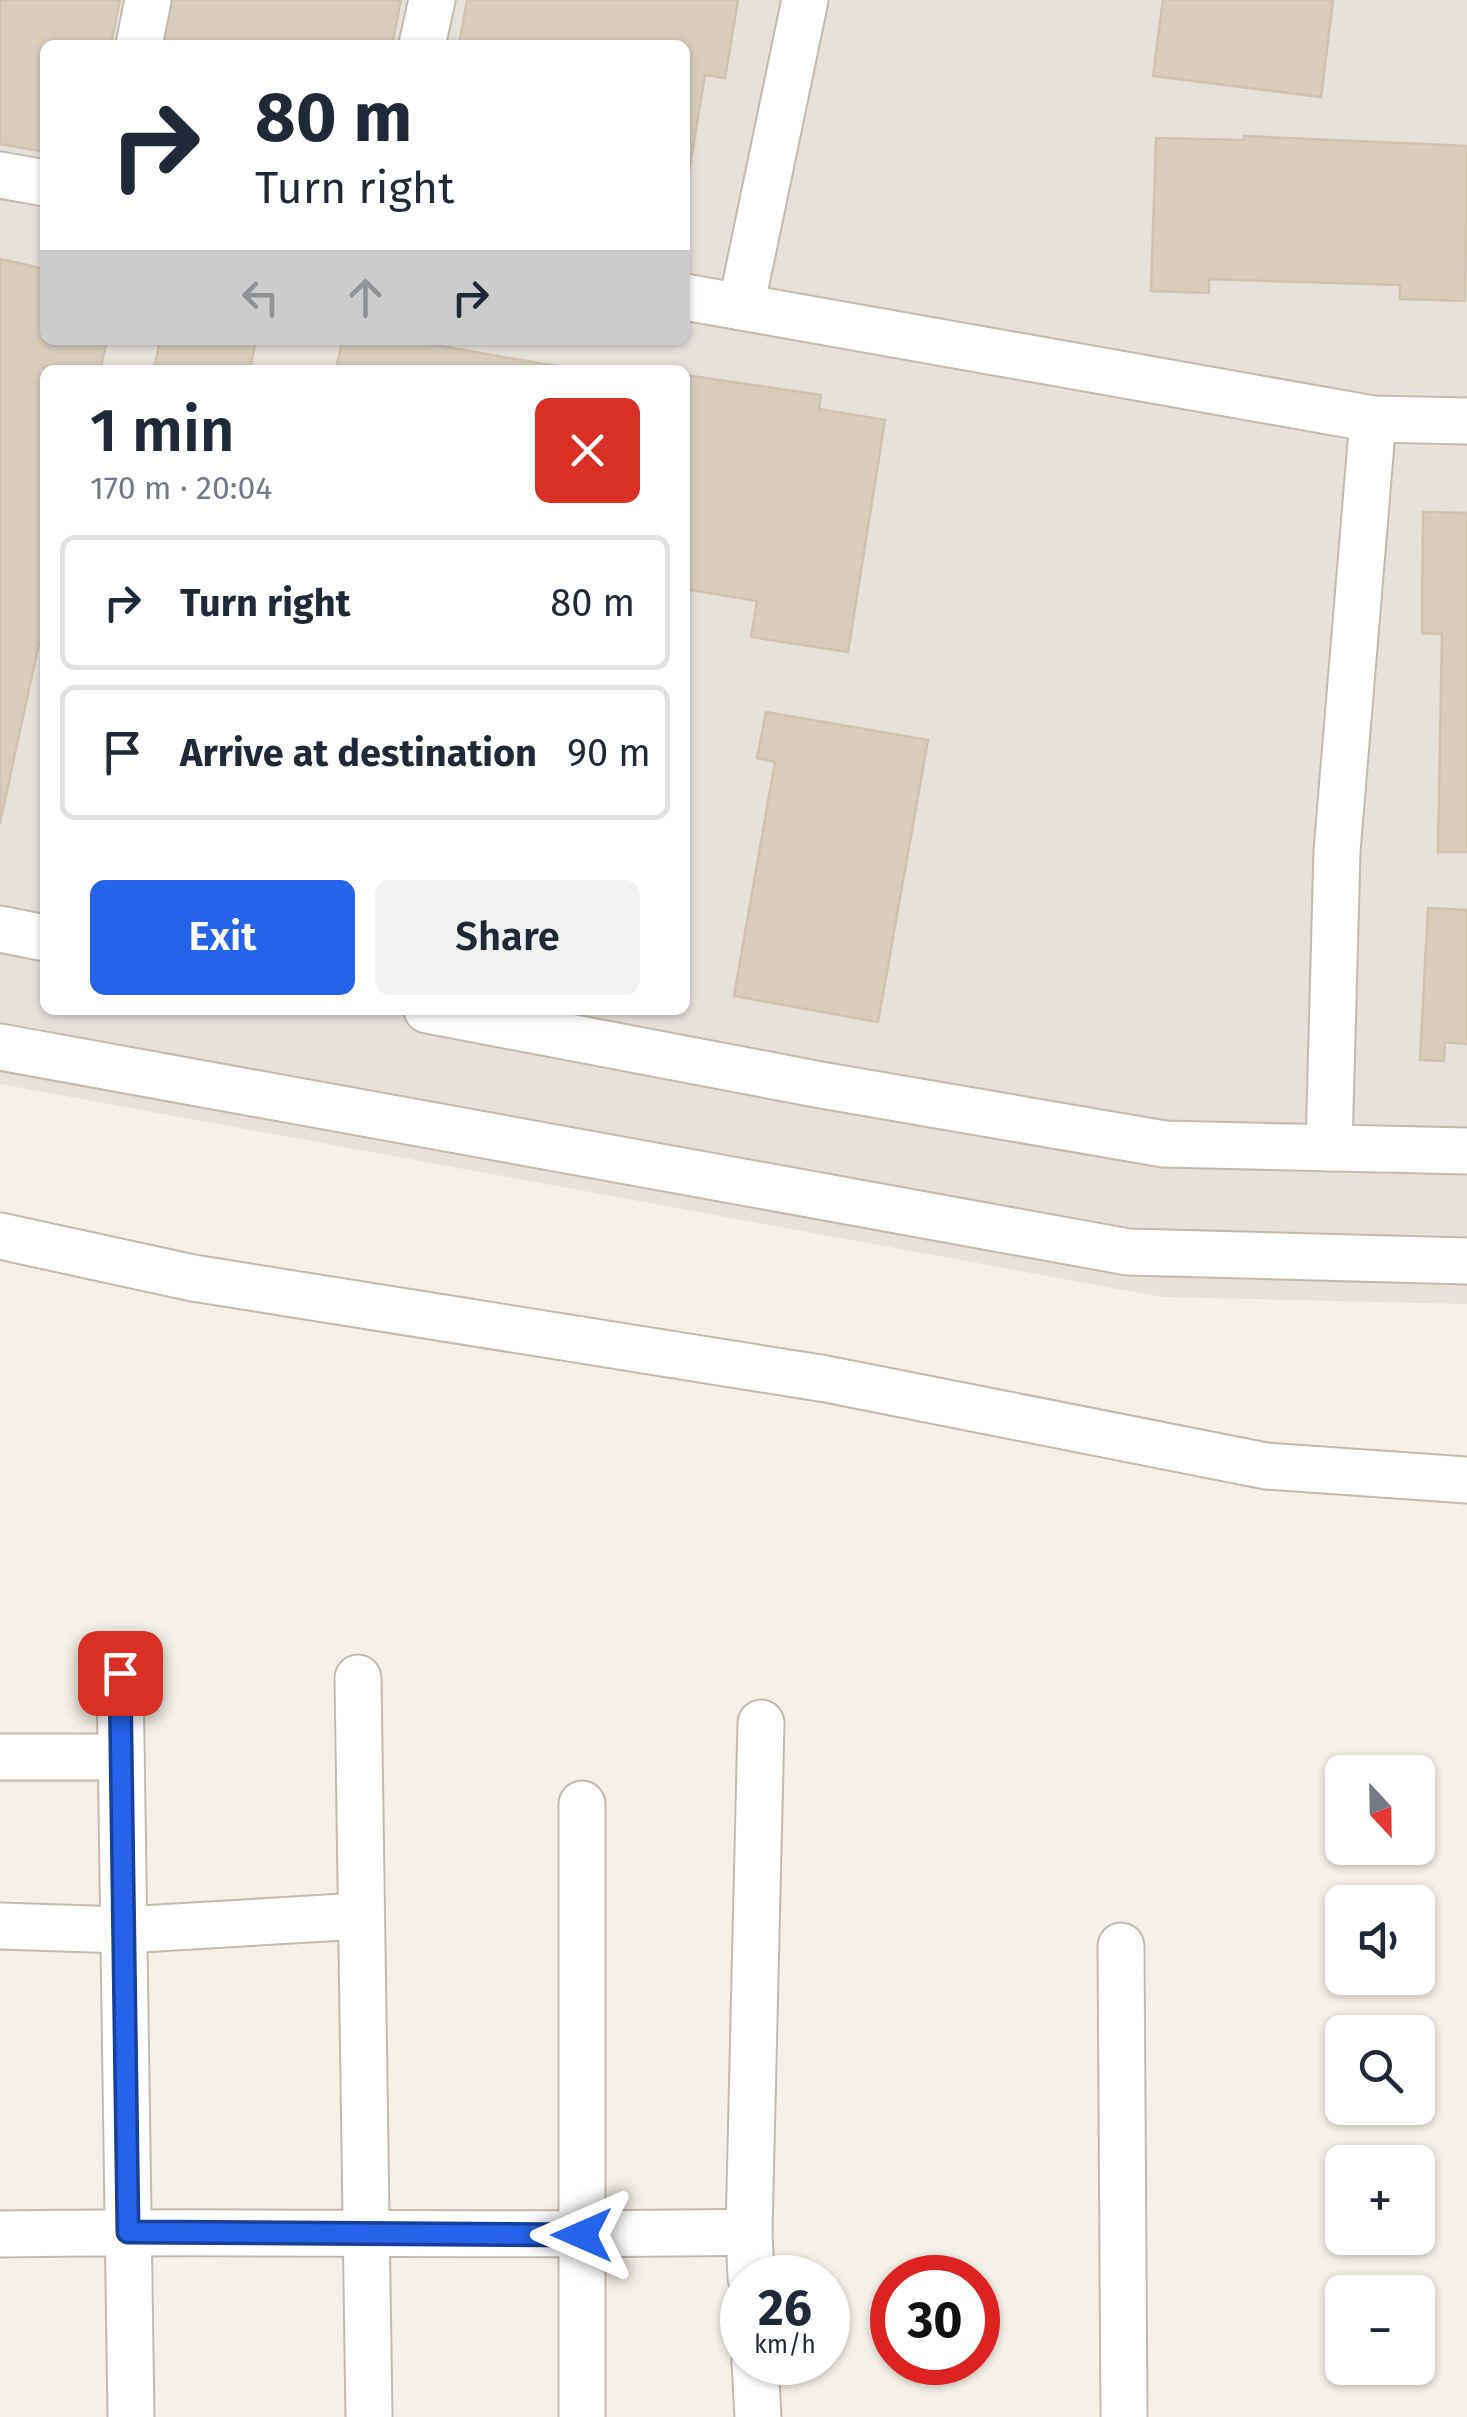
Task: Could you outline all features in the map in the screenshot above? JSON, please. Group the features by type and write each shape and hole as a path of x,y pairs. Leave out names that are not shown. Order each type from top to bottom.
{"street":[{"path":"140,40 148,0"},
{"path":"423,40 432,0"},
{"path":"741,307 805,0"},
{"path":"0,175 40,182"},
{"path":"690,298 1373,419 1467,421"},
{"path":"1329,1148 1337,851 1373,419"},
{"path":"0,929 40,937"},
{"path":"453,1015 1164,1144 1467,1151"},
{"path":"0,1047 1128,1252 1467,1261"},
{"path":"0,1236 193,1278 826,1379 1266,1466 1467,1480"},
{"path":"120,1673 131,2417"},
{"path":"358,1678 369,2417"},
{"path":"750,2255 761,1723"},
{"path":"0,1757 121,1757"},
{"path":"582,1804 582,2417"},
{"path":"0,1926 124,1930 361,1916"},
{"path":"1121,1946 1124,2417"},
{"path":"0,2234 748,2232"},
{"path":"756,2385 758,2417"}],"shaded area":[{"path":"0,0 1467,0 1467,1304 1162,1297 0,1084"}],"building":[{"path":"0,0 120,0 112,40 40,40 40,151 0,144"},
{"path":"170,0 401,0 393,40 161,40"},
{"path":"467,0 738,0 725,78 705,75 690,166 690,40 460,40"},
{"path":"1163,0 1333,0 1321,97 1153,76"},
{"path":"1244,136 1467,146 1465,301 1400,299 1400,285 1209,279 1209,293 1151,291 1156,138 1244,140"},
{"path":"0,259 40,268 40,345 106,345 101,365 40,365 40,643 0,823"},
{"path":"159,345 255,345 251,365 155,365"},
{"path":"341,345 435,345 550,365 337,365"},
{"path":"690,376 821,395 819,409 885,420 848,652 751,637 757,601 690,590"},
{"path":"1423,512 1467,513 1467,852 1438,852 1442,634 1422,633"},
{"path":"766,712 928,740 878,1022 734,996 775,762 757,758"},
{"path":"1428,908 1467,910 1467,1044 1445,1042 1444,1061 1420,1060"}],"route":[{"path":"120,1673 128,2232 582,2235"}]}
